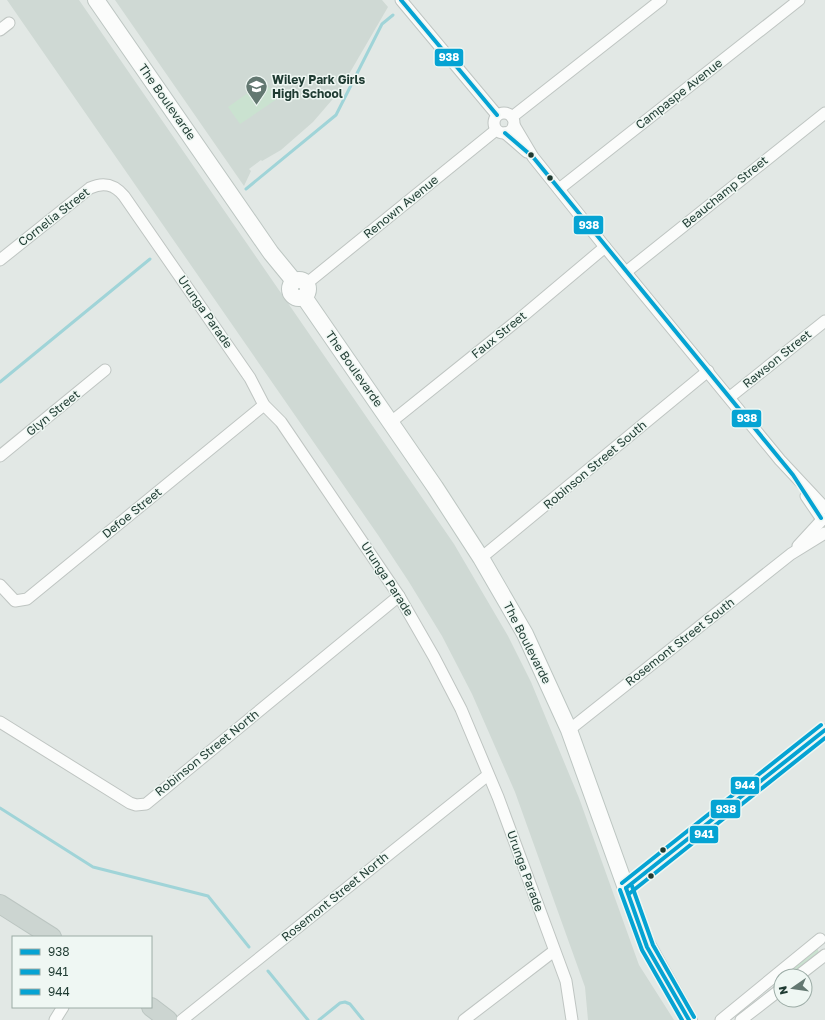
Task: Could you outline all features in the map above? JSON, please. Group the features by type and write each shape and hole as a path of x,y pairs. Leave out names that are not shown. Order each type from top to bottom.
{"main road":[{"path":"0,904 50,936"},
{"path":"152,1008 168,1020"}],"street":[{"name":"The Boulevarde","path":"96,0 271,253 301,287 481,558 525,634 569,730 639,927 651,956 679,1001 688,1020"},
{"path":"401,0 497,115"},
{"path":"500,131 510,130 513,121 661,0"},
{"name":"Campaspe Avenue","path":"559,189 798,0"},
{"path":"0,30 9,23"},
{"path":"533,157 500,131 493,120 497,115 504,112 513,121 533,157 605,247 793,475 823,518"},
{"name":"Beauchamp Street","path":"626,272 825,112"},
{"name":"Renown Avenue","path":"301,287 500,131"},
{"name":"Cornelia Street","path":"0,260 84,192 102,184 112,186"},
{"name":"Urunga Parade","path":"112,186 124,196 250,378 264,404 281,422 399,596 434,657 461,709 498,797 566,981 572,1020"},
{"name":"Faux Street","path":"391,422 523,316 605,247"},
{"name":"Rawson Street","path":"730,397 825,320"},
{"name":"Glyn Street","path":"0,456 105,370"},
{"name":"Robinson Street South","path":"481,558 708,371"},
{"name":"Defoe Street","path":"0,585 15,601 26,599 264,404"},
{"name":"Rosemont Street South","path":"791,554 823,518"},
{"name":"Rosemont Street South","path":"569,730 791,554 825,533"},
{"name":"Robinson Street North","path":"0,722 130,803 136,805 146,804 399,596"},
{"path":"626,888 825,730"},
{"name":"Rosemont Street North","path":"182,1020 488,775"},
{"path":"807,968 825,953 820,946 822,936"},
{"path":"721,1020 822,936"},
{"path":"464,1020 554,951"},
{"path":"741,1020 773,995"},
{"path":"55,1020 62,1008"}],"shaded area":[{"path":"7,0 79,0 454,544 508,636 531,682 579,798 639,965 674,1020 588,1020 585,987 515,792 472,694 442,636 378,535"},
{"name":"Wiley Park Girls High School","path":"115,0 382,0 388,7 338,93 313,122 281,150 262,161 261,160 249,169 251,171 244,186"}],"green space":[{"path":"265,81 277,99 240,124 228,107"},
{"path":"817,947 819,953 801,968 790,968"}],"waterway":[{"path":"246,189 336,115 382,24 393,15"},
{"path":"0,382 150,259"},
{"path":"0,808 93,867 208,896 249,947"},
{"path":"268,971 308,1020"},
{"path":"319,1020 340,1003 345,1002 350,1004 363,1020"}],"transit line":[{"name":"938","path":"401,0 497,115"},
{"name":"938","path":"505,133 533,157 793,475 821,518"},
{"name":"944","path":"622,883 821,725"},
{"name":"938","path":"626,888 825,730"},
{"name":"941","path":"630,893 825,738"},
{"name":"944","path":"632,886 653,945 694,1017"},
{"name":"938","path":"626,888 647,947 689,1020"},
{"name":"941","path":"620,890 642,950 682,1020"}],"place":[{"name":"Wiley Park Girls High School","path":"257,106"}]}
